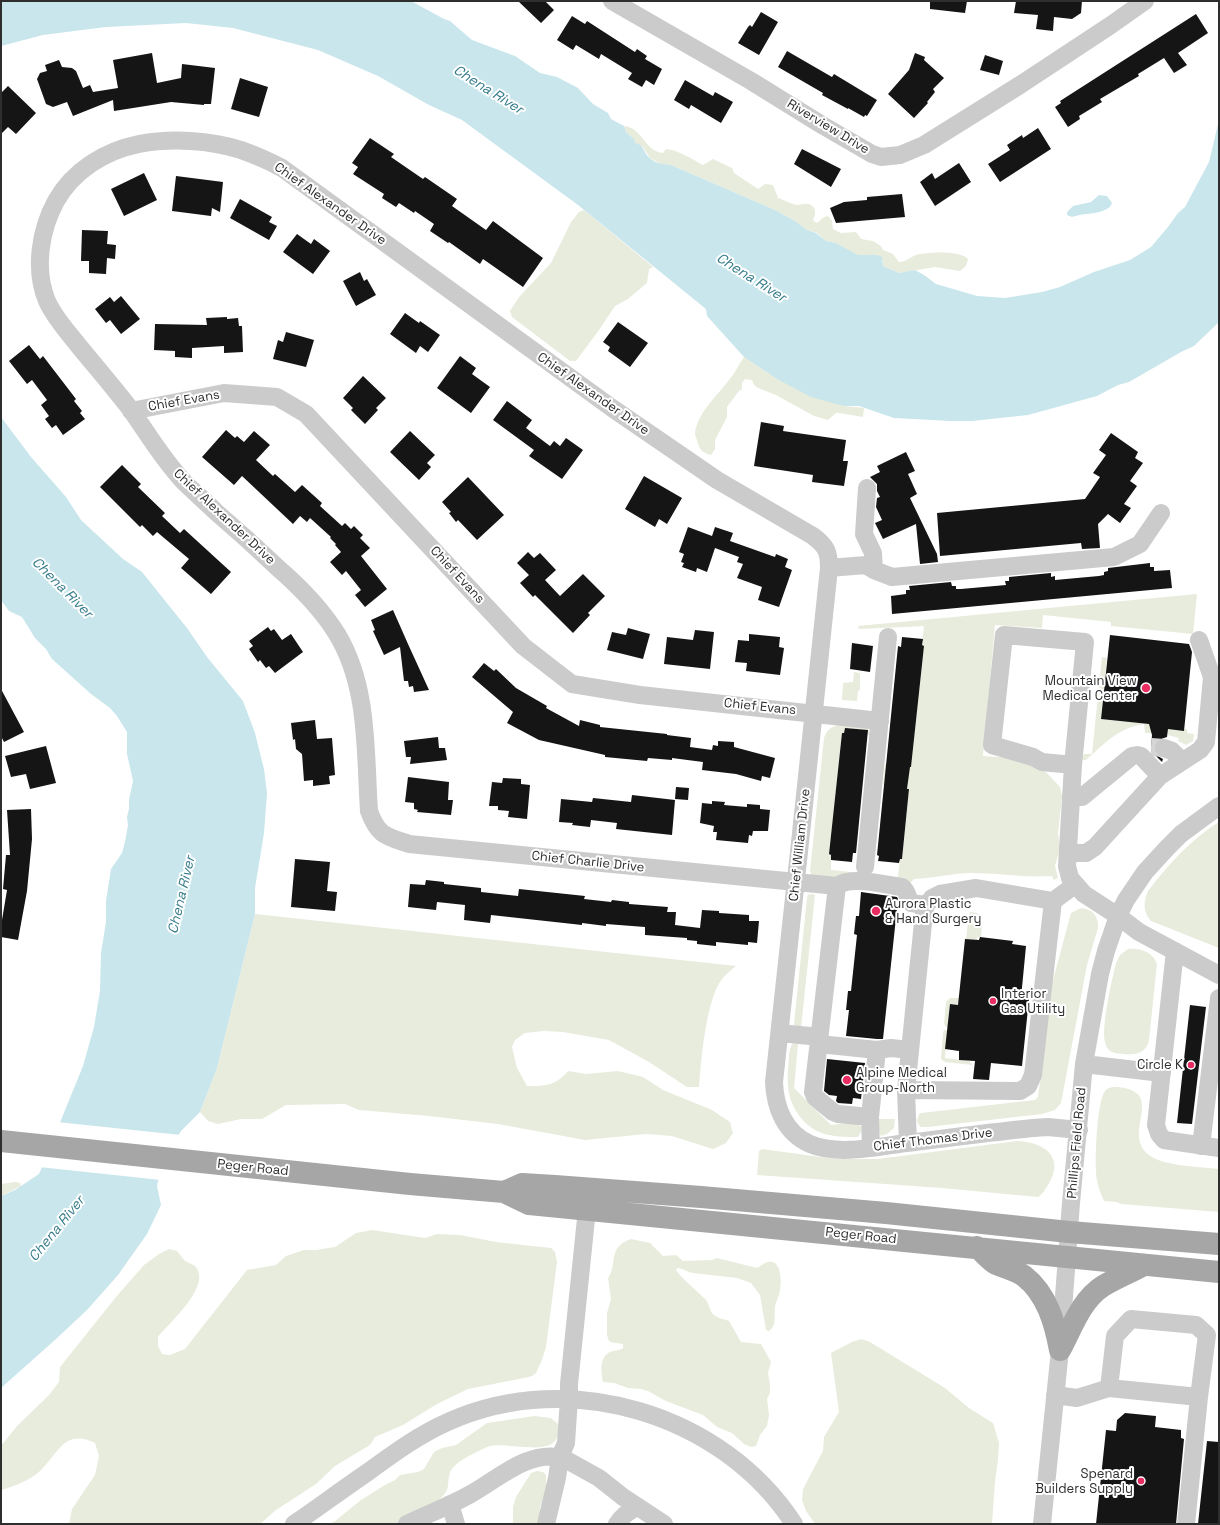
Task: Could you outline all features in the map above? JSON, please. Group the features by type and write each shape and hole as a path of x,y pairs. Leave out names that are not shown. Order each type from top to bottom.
{"main road":[{"name":"Peger Road","path":"9,1142 410,1184 504,1192 529,1204 1219,1272"},
{"name":"Peger Road","path":"504,1192 522,1184 542,1185 724,1199 1069,1232 1219,1244"},
{"path":"977,1247 995,1263 1013,1270 1024,1277 1034,1287 1044,1300 1054,1320 1060,1350"},
{"path":"1060,1350 1082,1308 1090,1297 1102,1286 1144,1265"}],"street":[{"name":"Riverview Drive","path":"612,1 751,81 822,126 872,154 881,157 900,155 930,142 1044,69 1145,1"},
{"name":"Chief Alexander Drive","path":"382,834 374,825 369,812 363,711 358,683 349,657 338,635 327,618 309,596 183,482 131,411 59,322 47,300 41,278 41,254 43,233 50,211 62,190 78,173 97,160 115,151 138,144 196,142 240,150 262,158 282,168 612,408 717,480 813,536 821,542 828,568"},
{"name":"Chief Evans","path":"131,411 224,393 277,397 306,414 523,646 572,684 640,695 880,721"},
{"path":"867,488 864,534 873,553 874,570"},
{"path":"874,570 892,577 1114,557 1140,544 1161,513"},
{"path":"828,568 868,574 874,570"},
{"name":"Chief William Drive","path":"792,1131 781,1116 776,1105 774,1082 814,713 828,568"},
{"path":"1073,765 1042,762 1033,757 992,745 1004,635 1085,642 1073,765 1069,853 1067,866 1070,878 1084,894 1118,916 1138,932 1219,975"},
{"path":"865,867 888,637"},
{"path":"1069,853 1086,853 1095,847 1160,776 1200,750 1206,742 1212,677 1199,640"},
{"path":"1071,797 1082,797 1132,756 1151,750 1172,751 1182,761"},
{"path":"1151,750 1141,756 1160,776"},
{"name":"Phillips Field Road","path":"1042,1524 1056,1395 1084,1064 1100,974 1118,916 1133,889 1156,859 1182,834 1219,806"},
{"name":"Chief Charlie Drive","path":"382,834 409,844 837,886 841,883 850,881 902,887 906,889 908,900 911,903 926,905"},
{"path":"908,1143 906,1090 926,905 932,898 940,894 976,888 1053,901 1075,885"},
{"path":"837,886 814,1092 815,1097 833,1112 838,1114 870,1117"},
{"path":"906,1090 1020,1091 1028,1086 1033,1076 1053,901"},
{"path":"1176,951 1156,1125 1159,1134 1164,1140 1219,1148"},
{"path":"1201,1146 1219,1005"},
{"path":"780,1033 877,1050 891,1048 910,1050"},
{"path":"871,1148 870,1117 877,1050"},
{"path":"1084,1064 1162,1073"},
{"name":"Chief Thomas Drive","path":"792,1131 810,1144 821,1147 844,1149 871,1148 1033,1128 1048,1127 1079,1130"},
{"path":"546,1524 557,1478 560,1457 566,1443 569,1384 587,1209"},
{"path":"1109,1388 1115,1336 1131,1319 1196,1325 1207,1335 1186,1524"},
{"path":"1056,1395 1077,1398 1109,1388 1199,1397"},
{"path":"294,1524 428,1431 470,1413 510,1403 534,1400 569,1399 618,1405 643,1412 669,1421 704,1439 750,1472 772,1495 794,1524"},
{"path":"407,1524 478,1490 521,1463 533,1459 557,1456 599,1478 618,1494 664,1524"},
{"path":"618,1494 618,1522"},
{"path":"450,1504 456,1524"},
{"path":"618,1522 628,1512 637,1507"}],"green space":[{"path":"624,126 635,130 647,144 657,152 663,153 666,149 676,151 703,165 713,159 732,168 734,173 758,189 765,184 773,185 778,198 797,205 810,204 815,210 813,220 815,222 817,223 824,217 828,216 832,221 833,229 841,233 856,232 861,239 873,241 881,246 883,250 893,254 899,262 916,255 943,252 964,256 968,259 967,263 960,271 935,267 899,273 883,266 883,261 877,255 858,256 836,243 826,241 817,233 807,230 795,221 775,210 671,165 661,164 650,158 643,147 635,143 631,136 626,132"},
{"path":"584,210 653,267 649,269 647,283 628,299 615,306 576,361 570,361 512,317 510,311 519,297 551,263 571,222 579,212"},
{"path":"744,357 777,379 844,406 864,408 863,417 836,413 828,420 814,416 776,395 758,388 754,385 752,380 745,379 742,383 742,389 727,407 727,417 715,440 715,449 711,455 703,452 695,435 699,420"},
{"path":"1197,594 1193,634 1111,626 1111,622 1043,615 1042,628 995,625 983,756 1013,758 1046,772 1060,787 1062,796 1058,834 1060,848 1055,866 1058,878 1054,880 1052,876 965,873 914,879 910,883 812,876 810,871 824,738 831,728 837,726 849,725 868,728 870,735 865,734 866,730 845,728 844,733 842,733 829,854 831,855 831,870 898,877 900,859 902,859 909,789 907,789 908,783 883,785 885,764 911,767 924,646 922,645 924,626 859,629 858,626"},
{"path":"1102,657 1107,658 1101,718 1149,724 1152,733 1145,733 1144,724 1127,729 1112,737 1086,760 1081,760 1084,754 1092,754"},
{"path":"854,672 860,673 860,690 858,691 857,701 842,700 843,683 853,682"},
{"path":"1168,729 1187,729 1187,733 1194,734 1193,741 1186,745 1178,741 1179,738 1168,735"},
{"path":"1219,822 1219,948 1151,921 1146,914 1145,899 1148,891 1172,862 1198,837"},
{"path":"808,895 815,895 801,1028 795,1026 794,1024 807,898"},
{"path":"1081,908 1089,910 1094,914 1097,920 1098,928 1087,965 1061,1103 1055,1110 1042,1114 921,1127 917,1121 919,1114 921,1113 1035,1100 1038,1097 1053,980 1071,913"},
{"path":"970,912 979,914 982,926 981,937 977,937 977,940 966,939"},
{"path":"255,914 736,966 722,979 716,988 712,1001 705,1031 699,1087 687,1087 649,1062 609,1040 563,1032 544,1031 525,1033 515,1040 512,1047 517,1068 527,1086 550,1084 559,1080 568,1071 586,1074 618,1071 643,1077 663,1090 712,1110 730,1122 733,1133 726,1143 713,1149 672,1136 646,1134 585,1140 498,1124 359,1110 345,1104 286,1105 262,1119 241,1119 218,1124 208,1121 200,1112 217,1068"},
{"path":"1128,949 1137,949 1146,952 1152,956 1157,964 1148,1045 1143,1051 1136,1054 1112,1052 1106,1046 1104,1035 1104,1026 1116,963 1120,955"},
{"path":"950,998 959,998 958,1005 950,1004 948,1027 946,1027 944,1024 946,1002"},
{"path":"944,1030 947,1030 945,1058 969,1061 973,1065 945,1062 941,1059"},
{"path":"793,1043 798,1044 794,1088 831,1125 847,1123 861,1127 858,1137 823,1133 809,1126 796,1111 790,1096 788,1081 789,1052"},
{"path":"1112,1087 1132,1091 1140,1097 1142,1106 1139,1137 1143,1148 1152,1157 1175,1164 1219,1169 1219,1212 1121,1204 1117,1202 1104,1201 1098,1186 1096,1175 1098,1117 1102,1097 1105,1091"},
{"path":"879,1119 895,1119 894,1128 887,1134 881,1136 877,1127"},
{"path":"1017,1141 1036,1144 1049,1153 1053,1159 1055,1166 1053,1175 1044,1191 1038,1197 942,1188 757,1175 759,1151 762,1149 835,1159 878,1159"},
{"path":"16,1182 20,1183 21,1186 1,1196 1,1184"},
{"path":"372,1230 425,1238 437,1234 460,1235 496,1242 551,1248 555,1252 557,1262 546,1347 536,1373 532,1376 524,1378 468,1389 437,1404 403,1425 375,1437 370,1445 335,1466 316,1484 276,1510 260,1524 69,1524 72,1509 95,1475 99,1456 95,1443 84,1439 69,1441 57,1451 36,1475 22,1483 1,1490 1,1446 17,1426 49,1395 59,1382 60,1367 116,1297 144,1265 159,1254 169,1249 177,1251 185,1261 196,1267 199,1275 198,1284 194,1294 179,1314 158,1337 158,1346 162,1354 170,1355 185,1349 247,1270 276,1265 286,1256 304,1250 335,1247 356,1233"},
{"path":"631,1239 650,1243 663,1256 676,1255 683,1261 712,1260 717,1258 757,1268 770,1262 777,1266 781,1280 780,1291 775,1307 775,1320 772,1329 769,1331 766,1330 760,1295 751,1283 737,1278 693,1273 679,1268 676,1270 706,1301 714,1315 729,1321 741,1342 761,1344 771,1362 768,1373 770,1393 767,1399 769,1415 767,1426 760,1435 756,1446 751,1447 744,1444 732,1433 717,1427 703,1415 666,1401 648,1391 603,1382 601,1369 602,1361 610,1352 623,1348 623,1344 610,1342 608,1339 607,1313 611,1299 608,1278 611,1273 616,1251 624,1242"},
{"path":"861,1339 870,1342 945,1388 969,1408 993,1423 999,1443 992,1524 815,1524 806,1511 802,1500 803,1489 823,1451 824,1437 839,1412 831,1353"},
{"path":"534,1416 551,1418 558,1424 558,1436 552,1443 543,1447 532,1448 496,1445 487,1447 460,1461 452,1469 447,1488 441,1498 397,1524 330,1524 361,1500 395,1480 400,1475 418,1472 424,1469 434,1452 442,1448 456,1445 487,1423"},
{"path":"537,1471 543,1472 546,1475 546,1492 540,1507 540,1524 513,1524 513,1507 516,1497 531,1473"}],"water":[{"name":"Chena River","path":"1,1 411,1 450,21 472,40 515,56 540,73 557,77 578,88 593,104 608,113 611,119 624,126 626,132 634,139 635,143 641,145 652,160 671,165 775,210 795,221 807,230 816,233 826,241 836,243 858,255 877,255 882,257 883,266 899,273 915,270 936,284 977,296 1005,298 1042,292 1060,287 1094,272 1130,260 1151,247 1178,213 1185,207 1209,162 1219,120 1219,322 1194,346 1129,382 1118,385 1097,396 1028,415 972,421 951,421 894,418 859,406 844,406 811,397 777,379 744,357 707,316 706,309 578,205 462,120 429,105 378,76 318,50 233,28 186,23 106,27 43,35 1,46"},
{"path":"1099,195 1107,196 1112,203 1110,207 1096,213 1072,217 1067,215 1067,212 1073,206 1091,202"},
{"name":"Chena River","path":"1,417 31,457 66,497 81,520 123,559 142,572 187,628 207,657 243,701 255,733 264,769 267,793 264,833 255,888 255,914 217,1068 200,1112 181,1131 163,1160 157,1186 161,1205 147,1234 118,1275 87,1310 1,1388 1,1196 15,1190 39,1174 83,1066 94,1027 100,991 101,953 106,922 106,901 111,869 122,853 125,842 128,825 127,817 129,800 133,781 127,754 127,732 117,716 110,708 91,694 52,659 46,649 35,638 22,617 9,611 1,600"}],"pier":[{"path":"57,1122 181,1135 165,1161 161,1180 39,1167"}],"building":[{"path":"518,1 545,1 554,10 541,23"},
{"path":"930,1 967,1 965,13 930,9"},
{"path":"1016,1 1082,1 1081,13 1072,19 1054,17 1053,31 1036,29 1038,15 1014,13"},
{"path":"761,12 778,22 759,55 738,43 748,27 750,25 752,27"},
{"path":"1196,14 1208,33 1178,53 1187,65 1174,73 1164,58 1138,74 1139,76 1100,99 1102,102 1079,116 1080,119 1068,127 1055,107 1061,103 1060,101"},
{"path":"572,16 585,24 587,21 635,52 637,49 647,56 645,59 662,69 654,85 646,80 642,87 628,79 632,73 601,54 599,59 576,45 573,50 557,40"},
{"path":"787,51 832,77 834,74 877,100 867,116 865,115 864,117 822,95 823,93 778,67"},
{"path":"152,53 157,83 181,78 182,64 215,68 211,104 204,105 171,102 114,111 113,100 73,116 67,102 53,107 46,104 37,79 40,73 47,71 45,65 59,60 62,67 72,68 76,71 83,88 90,85 93,92 118,88 113,60"},
{"path":"915,53 925,57 924,60 944,78 933,89 935,92 927,102 928,103 914,118 888,94 909,70"},
{"path":"985,55 1003,61 999,75 980,70"},
{"path":"240,78 268,87 259,117 231,109"},
{"path":"685,80 713,96 715,92 733,102 721,123 691,105 689,109 674,100"},
{"path":"8,86 36,113 16,134 8,127 1,134 1,93"},
{"path":"1038,128 1051,149 1000,182 988,164 1010,150 1007,145 1022,135 1023,138"},
{"path":"370,138 394,154 391,157 423,179 425,177 457,199 452,206 486,230 493,221 543,258 523,287 483,259 480,264 449,242 448,243 430,231 434,224 415,211 414,213 399,203 396,207 382,198 384,194 353,174 358,167 352,163"},
{"path":"802,149 841,169 831,187 794,164"},
{"path":"959,163 971,182 935,206 920,182 932,173 935,179"},
{"path":"144,173 157,200 124,216 111,189"},
{"path":"176,176 223,182 220,212 212,208 211,216 172,211"},
{"path":"902,194 905,217 836,223 830,208 844,202 867,200 867,197"},
{"path":"240,199 272,217 269,222 277,226 269,240 230,218"},
{"path":"82,230 108,231 107,244 116,245 115,259 107,258 106,274 89,273 89,261 81,261"},
{"path":"297,234 311,244 314,239 330,251 313,274 283,252"},
{"path":"360,272 364,281 367,279 376,295 356,306 343,281"},
{"path":"121,296 140,319 121,334 110,320 106,323 95,309 110,297 114,302"},
{"path":"405,313 419,323 420,321 440,335 428,352 420,346 416,353 390,334"},
{"path":"227,317 227,319 238,318 239,326 242,326 243,352 224,353 224,346 192,348 192,358 175,357 175,351 154,350 155,324 207,325 206,318"},
{"path":"618,322 648,343 630,367 608,351 610,347 603,342"},
{"path":"286,332 314,340 306,367 273,359 278,340 283,342"},
{"path":"29,345 40,359 43,356 76,399 74,401 82,411 80,413 85,419 63,435 56,425 52,428 45,419 49,416 41,405 47,400 32,380 27,384 9,361"},
{"path":"460,356 476,368 472,374 490,387 471,413 437,388"},
{"path":"363,376 386,398 376,408 378,410 365,424 351,410 353,408 343,398"},
{"path":"507,401 532,420 526,428 550,446 554,441 560,446 566,438 583,450 562,479 529,456 534,450 493,420"},
{"path":"761,422 784,426 783,431 846,440 843,461 848,461 844,486 812,482 813,475 754,466"},
{"path":"226,430 235,438 237,436 244,442 254,431 270,445 256,460 273,476 275,474 295,492 302,485 322,503 320,506 342,526 345,523 351,529 354,526 363,535 360,538 370,548 361,556 387,589 365,607 355,595 361,590 346,571 342,575 330,562 341,552 330,538 331,537 310,518 307,522 300,516 293,524 242,476 234,485 202,457"},
{"path":"410,431 435,455 427,463 431,467 419,480 390,452"},
{"path":"1111,433 1138,452 1135,458 1143,463 1130,481 1137,486 1124,504 1131,508 1120,523 1108,514 1098,524 1100,548 1082,549 1081,543 940,556 937,513 1085,499 1100,477 1093,473 1106,455 1099,450"},
{"path":"906,452 915,471 908,474 917,494 910,498 937,554 938,562 920,564 916,524 883,539 875,523 882,520 876,507 877,498 880,497 877,491 877,484 870,477 880,472 877,466"},
{"path":"122,465 141,484 138,487 165,513 162,516 180,533 184,529 231,572 211,594 181,568 189,559 157,532 153,536 142,525 140,527 100,487"},
{"path":"644,476 682,498 667,524 659,519 655,527 625,509"},
{"path":"468,477 504,515 477,540 458,520 456,522 449,513 451,512 442,502"},
{"path":"688,527 712,536 715,527 733,533 730,541 775,557 776,554 788,559 785,567 792,570 779,607 758,600 762,587 737,578 743,564 737,562 739,557 715,548 707,572 697,568 696,572 682,567 684,563 681,562 684,554 679,552"},
{"path":"528,552 534,558 540,553 556,570 545,580 560,596 583,574 605,596 588,613 590,615 573,633 535,595 533,597 520,583 529,575 517,563"},
{"path":"1150,563 1150,567 1154,567 1154,571 1170,570 1172,588 892,614 891,596 906,594 906,590 910,590 909,586 951,582 952,586 956,586 956,589 1006,585 1005,581 1009,581 1009,577 1051,573 1051,577 1055,576 1055,580 1099,576 1104,575 1104,572 1108,571 1108,568"},
{"path":"393,610 429,690 414,692 413,686 409,687 408,681 404,681 400,647 384,655 373,631 375,630 371,620"},
{"path":"268,627 271,631 274,629 282,640 291,634 303,652 275,673 269,666 266,668 260,660 258,662 249,649 253,646 249,641"},
{"path":"628,628 650,634 643,659 607,650 612,632 626,635"},
{"path":"695,630 714,632 710,669 664,664 667,637 693,640"},
{"path":"749,634 780,637 779,647 784,648 780,675 746,671 747,663 735,662 738,640 749,641"},
{"name":"Mountain View Medical Center","path":"1110,635 1189,644 1192,652 1184,731 1168,729 1167,737 1158,740 1154,744 1156,755 1163,759 1162,762 1151,751 1152,735 1149,724 1101,719"},
{"path":"902,637 923,639 922,645 924,646 911,767 907,789 909,789 902,859 900,859 899,863 878,861 879,856 877,855 898,646 901,647"},
{"path":"852,643 873,646 870,672 850,669"},
{"path":"484,663 494,671 496,669 516,688 547,706 546,708 579,726 580,720 600,725 600,727 691,738 690,747 712,750 713,745 718,746 718,741 734,742 734,747 775,758 770,778 762,776 761,781 736,774 702,770 703,762 672,758 672,760 648,758 647,761 605,757 605,755 539,740 507,723 513,712 472,677"},
{"path":"1,689 24,732 4,742 1,736"},
{"path":"315,720 317,739 332,738 335,775 329,776 330,784 313,786 313,780 304,781 302,754 296,749 295,739 293,740 291,723"},
{"path":"845,728 868,730 856,853 853,853 852,862 831,860 831,855 829,854 842,733 844,733"},
{"path":"438,737 439,748 445,748 447,760 410,764 411,757 406,757 404,741"},
{"path":"46,746 56,783 30,789 26,774 11,777 5,756"},
{"path":"408,777 449,782 448,800 453,800 451,815 417,812 418,810 414,809 414,803 405,802"},
{"path":"503,778 521,779 521,784 530,785 527,819 508,817 509,811 498,810 498,806 489,806 492,782 502,783"},
{"path":"676,787 689,788 688,800 675,799"},
{"path":"632,795 675,800 672,835 616,829 617,823 591,820 590,827 572,825 573,823 559,822 561,799 592,802 593,798 631,802"},
{"path":"712,801 725,802 724,805 747,807 747,804 760,805 760,809 770,810 768,831 753,831 752,836 749,835 748,843 716,840 717,832 713,832 714,826 700,823 702,803 712,804"},
{"path":"31,809 32,839 27,891 18,940 1,937 1,920 7,890 3,889 6,855 10,855 7,810"},
{"path":"295,859 330,862 327,891 337,892 335,911 291,907"},
{"path":"426,880 444,882 444,884 481,888 481,892 518,896 519,889 585,896 584,899 611,902 612,900 629,902 629,904 668,907 667,912 676,912 675,925 700,928 702,910 749,915 749,921 759,921 757,943 748,942 748,945 716,942 716,946 697,944 697,941 687,940 687,938 645,935 645,927 606,924 606,926 582,923 582,925 491,915 490,923 464,920 465,905 437,902 436,910 408,907 410,884 425,885"},
{"path":"861,892 897,897 898,899 883,1039 846,1036 849,1010 846,1010 848,991 851,991 857,935 854,934 856,916 859,916"},
{"name":"Interior Gas Utility","path":"980,937 1013,941 1012,944 1026,946 1021,998 1029,999 1022,1066 991,1063 989,1080 973,1079 975,1061 959,1060 959,1051 945,1049 950,1004 958,1005 965,939 979,940"},
{"name":"Circle K","path":"1190,1005 1206,1007 1192,1124 1177,1123"},
{"name":"Alpine Medical Group-North","path":"827,1059 865,1063 861,1099 853,1098 852,1104 838,1103 836,1101 837,1096 829,1095 824,1091"},
{"name":"Spenard Builders Supply","path":"1125,1413 1156,1416 1155,1427 1181,1430 1181,1438 1184,1439 1176,1524 1096,1524 1106,1430 1116,1431 1117,1420"},
{"path":"1207,1441 1219,1442 1219,1524 1198,1524"}],"tunnel":[{"path":"1151,747 1164,748"}],"place":[{"name":"Mountain View Medical Center","path":"1146,688"},
{"name":"Aurora Plastic & Hand Surgery","path":"876,911"},
{"name":"Interior Gas Utility","path":"993,1001"},
{"name":"Circle K","path":"1191,1065"},
{"name":"Alpine Medical Group-North","path":"847,1080"},
{"name":"Spenard Builders Supply","path":"1141,1481"}]}
